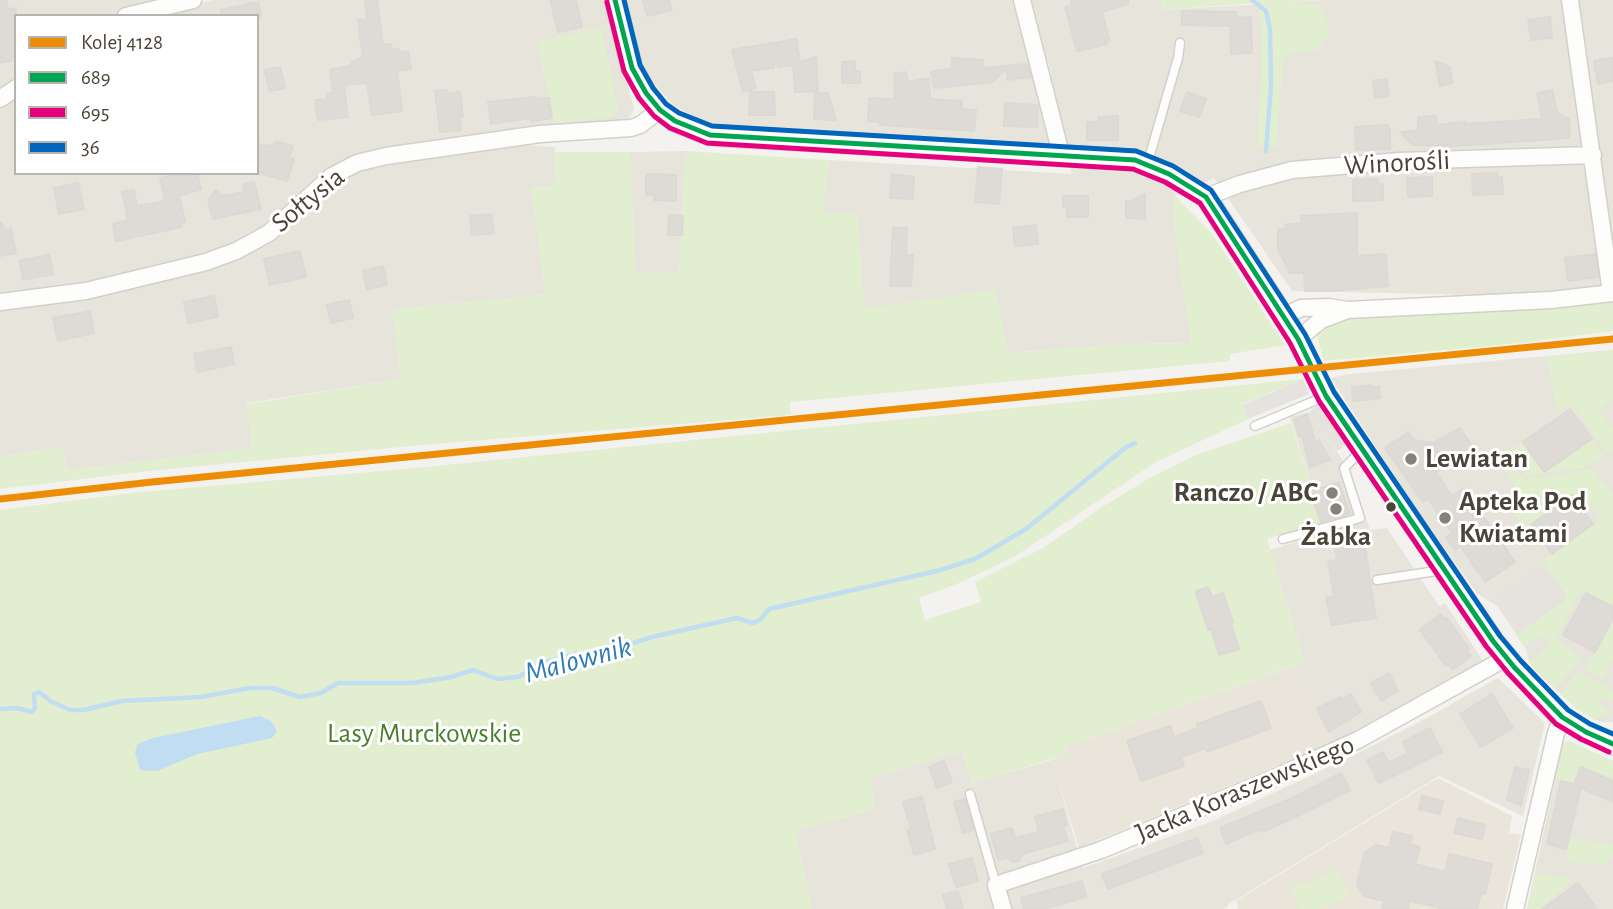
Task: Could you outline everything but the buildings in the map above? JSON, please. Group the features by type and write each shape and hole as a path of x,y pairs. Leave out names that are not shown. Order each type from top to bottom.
{"street":[{"path":"134,14 193,0"},
{"path":"615,0 632,68 646,93 660,110 682,124 710,135 1135,160 1169,174 1206,197 1298,339 1326,396 1506,658 1562,717 1613,744"},
{"path":"1022,0 1061,154"},
{"path":"1283,317 1301,308 1329,307 1348,310 1551,300 1612,293 1570,0"},
{"name":"Sołtysia","path":"0,302 86,291 206,262 236,251 269,233 332,176 357,163 386,156 540,134 631,128 640,125 660,110"},
{"name":"Winorośli","path":"1206,197 1240,184 1292,170 1400,161 1592,155"},
{"path":"1298,339 1321,320 1348,310"},
{"name":"Jacka Koraszewskiego","path":"996,885 1101,850 1283,774 1358,740 1506,658"},
{"path":"1515,909 1562,717"},
{"path":"996,885 1003,909"}],"lane":[{"path":"1147,166 1180,43"},
{"path":"1255,426 1326,396"},
{"path":"1283,539 1360,518 1343,468 1362,450"},
{"path":"1377,580 1444,570"},
{"path":"970,794 996,885"}],"shaded area":[{"path":"0,0 171,0 120,14 14,14 14,84 0,94"},
{"path":"213,0 607,0 634,109 624,121 532,129 361,153 338,164 264,229 229,248 69,286 0,296 0,105 14,95 14,175 259,175 259,14 156,14"},
{"path":"624,0 1017,0 1054,139 1050,144 740,131 702,122 672,104 647,75 638,57"},
{"path":"1027,0 1161,0 1163,10 1326,0 1613,0 1613,284 1528,296 1292,291 1214,178 1174,196 1182,281 1192,343 1124,344 1007,353 996,290 864,309 857,214 822,213 829,160 1072,174 1049,65"},
{"path":"526,145 555,147 556,186 531,187 546,295 393,309 401,379 247,403 252,448 69,470 61,447 0,457 0,309 86,297 202,270 352,172 385,163"},
{"path":"686,151 679,273 635,272 630,152"},
{"path":"1613,350 1613,722 1601,722 1577,709 1534,669 1526,649 1498,607 1477,593 1419,513 1331,378 1350,374"},
{"path":"1303,379 1309,394 1248,419 1242,405"},
{"path":"1318,405 1346,445 1337,451 1309,412"},
{"path":"1309,412 1349,469 1370,530 1387,528 1439,606 1445,603 1483,661 1334,742 1294,666 1304,661 1270,550 1323,534 1309,492 1313,489 1290,417"},
{"path":"1539,571 1544,577 1550,572 1566,596 1564,601 1521,631 1499,599"},
{"path":"1294,666 1334,742 1079,848 1052,760 1068,754 1066,747"},
{"path":"1498,678 1545,723 1523,816 1439,776 1224,909 812,909 795,831 875,809 871,778 962,751 972,783 1052,760 1083,868 1213,821 1346,759"},
{"path":"1569,741 1613,761 1613,909 1527,909 1563,744"},
{"path":"1438,778 1512,816 1509,833 1521,835 1503,909 1238,909 1236,901"}],"green space":[{"path":"1161,0 1324,0 1286,2 1320,6 1331,33 1317,50 1284,54 1276,147 1257,148 1261,80 1261,22 1258,3 1163,10"},
{"path":"601,27 618,108 614,116 555,125 537,42"},
{"path":"686,151 829,160 822,213 857,213 864,308 996,290 1008,353 1124,344 1191,343 1175,236 1174,195 1211,232 1285,345 1230,354 1230,361 790,402 791,415 421,445 139,472 0,489 0,457 61,447 69,470 252,448 247,404 401,379 392,309 545,295 531,187 556,186 555,152 630,152 635,271 679,273"},
{"path":"1613,298 1613,331 1520,343 1324,361 1317,336 1320,326 1331,319 1569,305"},
{"path":"1613,350 1613,400 1599,410 1613,428 1613,449 1607,454 1573,406 1557,410 1546,357"},
{"name":"Lasy Murckowskie","path":"1303,379 1242,404 1248,419 1156,462 1014,557 919,598 925,620 981,602 975,582 1043,548 1153,476 1196,455 1291,423 1313,490 1309,492 1320,523 1267,539 1304,662 1066,747 1069,754 972,783 962,751 871,778 875,809 795,831 812,909 0,909 0,510 132,493 415,468"},
{"path":"1592,439 1604,456 1583,468 1526,476 1502,454 1523,442 1544,472"},
{"path":"1502,459 1525,479 1593,468 1613,495 1613,607 1581,592 1556,640 1582,658 1555,689 1529,662 1550,647 1543,635 1524,646 1516,635 1563,601 1544,560 1601,519 1580,492 1525,528 1514,515 1527,504 1498,460"},
{"path":"1613,618 1613,660 1604,679 1583,669"},
{"path":"1578,671 1613,690 1613,703 1602,697 1598,703 1610,710 1595,720 1560,694"},
{"path":"1568,741 1613,761 1613,780 1582,767 1574,784 1555,779 1563,744"},
{"path":"1571,837 1613,845 1613,856 1605,864 1588,865 1567,860"},
{"path":"1337,870 1349,897 1321,909 1299,909 1291,889"},
{"path":"1536,873 1575,879 1541,907 1542,909 1527,909"}],"water":[{"path":"260,716 271,721 277,731 272,738 197,754 157,771 140,770 135,752 138,744 153,738"}],"waterway":[{"name":"Malownik","path":"1252,0 1266,11 1270,29 1271,86 1266,151"},
{"name":"Malownik","path":"0,709 17,708 32,712 35,708 34,694 39,692 52,702 70,710 84,710 122,701 201,697 250,688 272,688 300,697 321,693 338,683 413,683 451,677 473,670 497,679 518,677 543,663 573,655 600,654 652,637 737,618 753,623 761,619 769,609 937,571 975,559 1026,529 1125,448 1135,443"}],"rail line":[{"name":"4128","path":"0,499 1613,339"}],"transit line":[{"name":"689","path":"615,0 632,68 646,93 660,110 675,121 710,135 1135,160 1169,174 1206,197 1298,339 1326,396 1493,641 1562,717 1613,744"},
{"name":"36","path":"624,0 640,65 653,88 666,104 679,113 712,126 1136,151 1173,166 1211,190 1305,334 1334,392 1500,636 1568,710 1613,734"},
{"name":"695","path":"607,2 624,71 639,98 654,116 670,128 707,143 1133,169 1165,182 1200,203 1290,343 1319,401 1486,646 1556,724 1609,752"}],"place":[{"name":"Lewiatan","path":"1411,459"},
{"name":"Ranczo / ABC","path":"1332,493"},
{"name":"Żabka","path":"1336,509"},
{"name":"Apteka Pod Kwiatami","path":"1445,518"}]}
